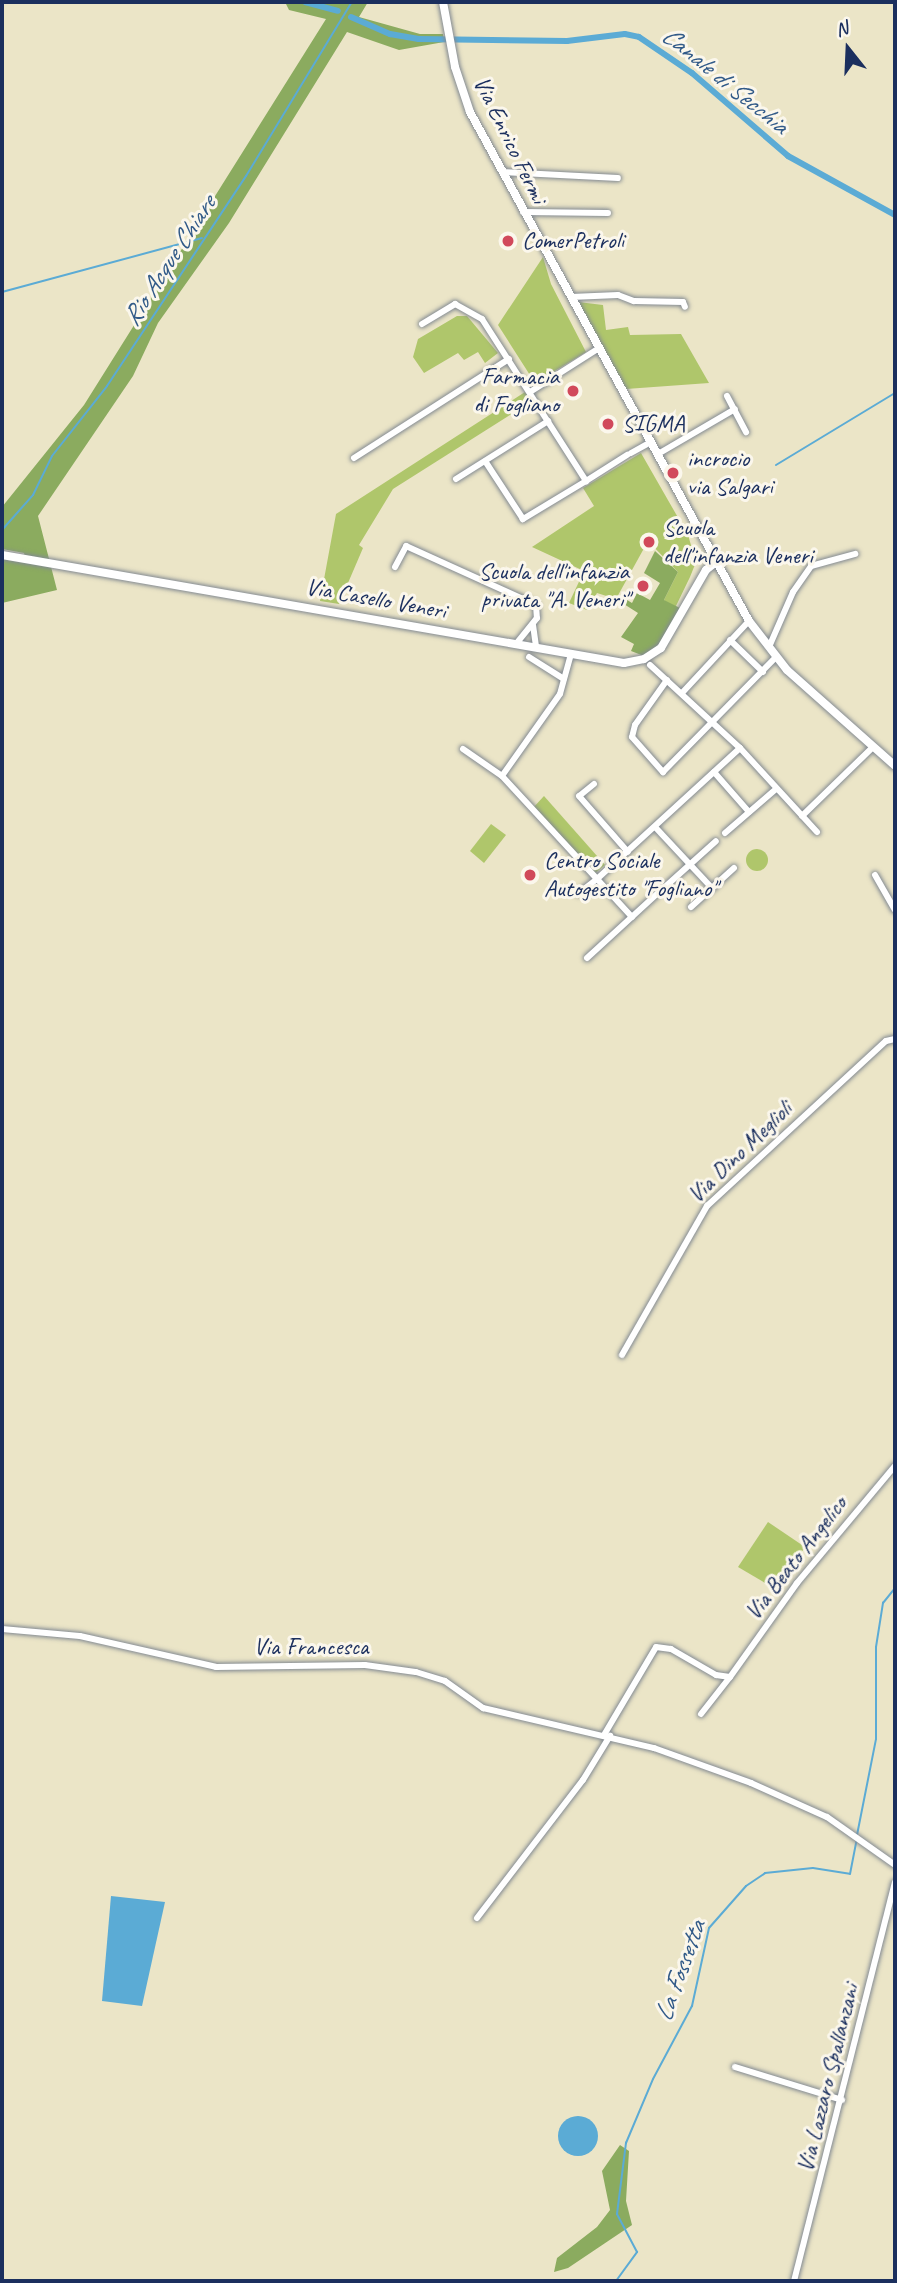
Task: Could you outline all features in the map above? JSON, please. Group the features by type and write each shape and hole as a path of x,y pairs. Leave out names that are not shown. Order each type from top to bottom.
{"street":[{"name":"Via Enrico Fermi","path":"443,2 450,46 470,112 749,621 775,658 895,766"},
{"path":"502,172 618,178"},
{"path":"523,212 608,213"},
{"path":"571,297 618,295 634,301 683,302 685,307"},
{"path":"422,324 459,305 482,319 586,481"},
{"path":"530,392 599,348"},
{"path":"354,458 509,359"},
{"path":"727,396 746,432"},
{"path":"658,454 735,409"},
{"path":"456,480 548,421"},
{"path":"485,461 523,519 651,442"},
{"path":"396,567 406,546 537,605 539,612 533,624 517,643"},
{"path":"768,649 793,592 811,566 855,554"},
{"name":"Via Casello Veneri","path":"2,555 624,663 653,655 703,579 719,566"},
{"path":"682,693 749,621"},
{"path":"533,624 536,647"},
{"path":"730,640 763,671"},
{"path":"502,776 560,694 571,654"},
{"path":"529,657 564,679"},
{"path":"667,680 635,725 632,737 663,772 775,658"},
{"path":"650,665 740,748 817,832"},
{"path":"802,816 873,747"},
{"path":"579,893 656,828 740,748"},
{"path":"463,749 502,776 632,917"},
{"path":"715,772 749,812"},
{"path":"594,784 579,796 628,852"},
{"path":"725,833 776,789"},
{"path":"656,828 712,888"},
{"path":"666,886 716,841"},
{"path":"691,907 734,868"},
{"path":"875,875 895,910"},
{"path":"587,958 658,893"},
{"name":"Via Dino Meglioli","path":"622,1355 706,1206 886,1041 895,1039"},
{"name":"Via Beato Angelico","path":"701,1714 797,1583 895,1466"},
{"name":"Via Francesca","path":"2,1629 80,1636 216,1667 390,1668 445,1681 483,1708 607,1735 690,1760 790,1799 827,1817 895,1865"},
{"path":"477,1918 583,1780 656,1647 671,1649 716,1675 730,1677"},
{"name":"Via Lazzaro Spallanzani","path":"794,2281 895,1883"},
{"path":"735,2067 842,2100"}],"green space":[{"path":"285,2 368,2 359,17 420,34 443,34 444,42 399,50 347,32 229,223 158,323 133,376 38,516 57,590 2,603 2,558 25,561 24,553 2,549 2,507 84,405 326,19 289,10"},
{"path":"543,257 551,284 586,352 535,383 498,325"},
{"path":"578,302 603,305 606,330 628,327 630,335 681,334 709,383 626,389"},
{"path":"457,316 467,316 498,353 485,363 478,352 464,360 458,353 424,373 413,357 418,339"},
{"path":"525,392 532,401 393,489 359,545 363,548 339,604 320,601 336,514"},
{"path":"641,453 688,535 696,562 690,577 676,606 668,606 664,600 678,572 648,541 616,599 597,593 587,610 569,603 584,571 532,547 594,506 583,488"},
{"path":"655,551 678,572 664,600 682,609 659,646 644,656 631,651 634,644 621,637 638,613 616,599 619,595 632,603 637,593 650,600 660,583 644,573"},
{"path":"544,796 605,865 593,875 532,809"},
{"path":"491,824 506,835 484,863 470,851"},
{"path":"753,849 761,849 768,856 768,864 761,871 753,871 746,864 746,856"},
{"path":"768,1522 805,1547 777,1590 738,1567"},
{"path":"620,2145 629,2151 626,2201 632,2225 568,2268 554,2272 557,2258 597,2227 610,2210 602,2171"}],"water":[{"path":"111,1896 165,1902 142,2006 102,2001"},
{"path":"578,2116 592,2122 598,2136 592,2150 578,2156 564,2150 558,2136 564,2122"}],"waterway":[{"name":"Canale di Secchia","path":"305,2 338,11"},
{"name":"Rio Acque Chiare","path":"2,530 33,495 52,456 107,386 246,176 352,2"},
{"name":"Canale di Secchia","path":"351,17 390,34 419,39 567,41 625,34 639,37 692,73 788,156 895,215"},
{"path":"2,292 202,238"},
{"path":"776,465 895,393"},
{"name":"La Fossetta","path":"857,1835 876,1739 876,1647 883,1603 895,1588"},
{"name":"La Fossetta","path":"616,2281 637,2252 617,2214 626,2143 653,2079 692,2006 709,1928 746,1886 765,1873 813,1868 850,1874 856,1842"}],"place":[{"name":"ComerPetroli","path":"508,241"},
{"name":"Farmacia di Fogliano","path":"573,391"},
{"name":"SIGMA","path":"608,424"},
{"name":"incrocio via Salgari","path":"673,473"},
{"name":"Scuola dell'infanzia Veneri","path":"649,542"},
{"name":"Scuola dell'infanzia privata \"A. Veneri\"","path":"643,586"},
{"name":"Centro Sociale Autogestito \"Fogliano\"","path":"530,875"}]}
